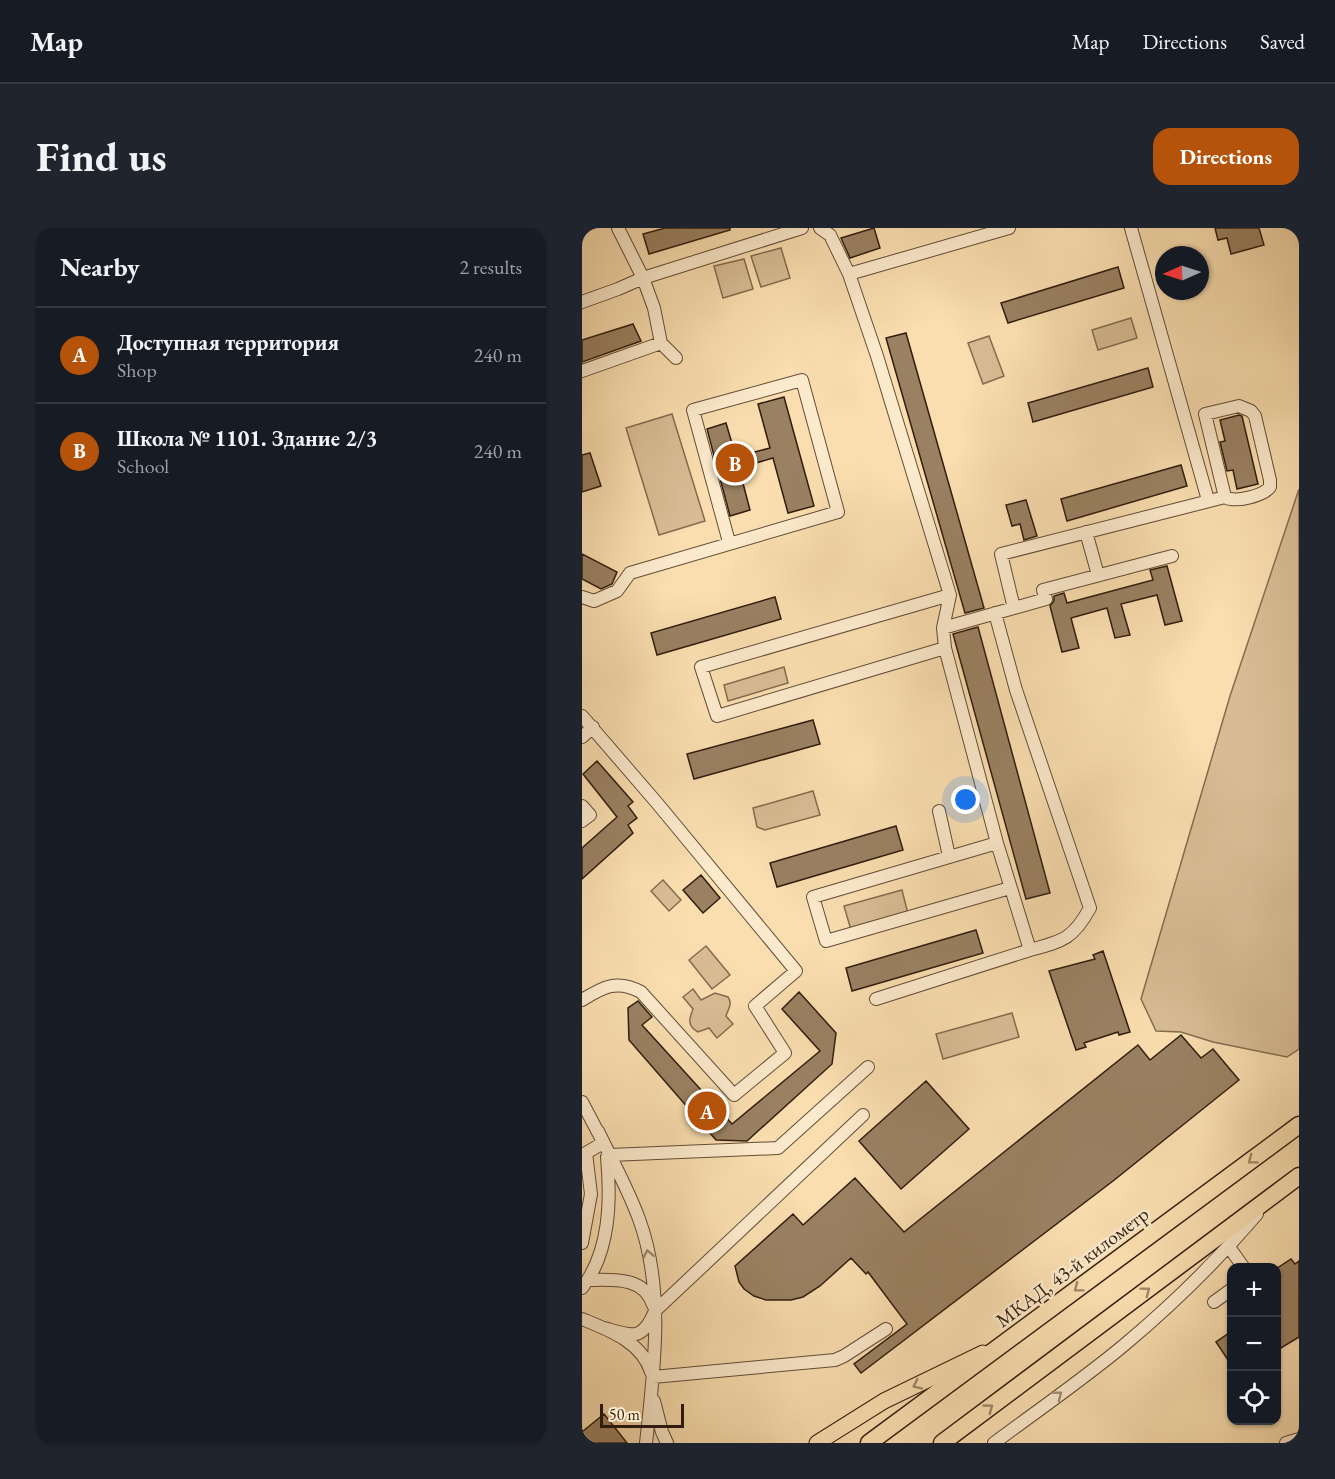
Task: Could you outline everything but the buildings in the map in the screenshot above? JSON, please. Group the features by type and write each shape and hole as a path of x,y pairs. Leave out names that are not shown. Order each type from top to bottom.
{"highway":[{"name":"МКАД, 43-й километр","path":"869,1443 1299,1125"},
{"path":"942,1443 1284,1190 1299,1176"}],"main road":[{"path":"817,1443 884,1401 1007,1341"}],"street":[{"path":"618,228 644,278 654,308 661,343 676,358"},
{"path":"582,302 618,290 644,278 802,228"},
{"path":"820,228 830,235 837,246 849,274 877,356 950,595 943,628 945,648 997,843 1030,950"},
{"path":"849,274 1009,228"},
{"path":"1131,228 1208,500"},
{"path":"582,370 661,343"},
{"path":"582,597 594,601 617,591 630,573 729,542 838,512 802,380 693,410 729,542"},
{"path":"1014,608 1001,554 1208,500 1225,497 1234,500 1267,491 1270,487 1268,469 1255,416 1251,411 1239,406 1205,414 1184,415"},
{"path":"1205,414 1225,497"},
{"path":"1086,532 1098,575"},
{"path":"943,628 1046,599 1043,590 1172,556"},
{"path":"945,648 717,716 701,667 950,595"},
{"path":"876,999 1063,941 1080,925 1090,908 1016,690 995,613"},
{"path":"582,716 796,971 755,1006 785,1053 734,1095 641,992 627,986 606,987 600,988 582,1000"},
{"path":"582,737 593,728"},
{"path":"582,806 590,815 582,821"},
{"path":"939,811 949,856"},
{"path":"997,843 813,897 826,941 1010,888"},
{"path":"610,1155 778,1148 868,1067"},
{"path":"582,1102 610,1155 639,1219 648,1253 655,1311 654,1405 667,1443"},
{"path":"582,1319 622,1334 638,1334 648,1328 655,1311 863,1115"},
{"path":"585,1284 607,1234 609,1178 603,1143 598,1131"},
{"path":"582,1244 591,1194 584,1154 603,1143"},
{"path":"994,1443 1120,1348 1229,1247 1284,1190"},
{"path":"1229,1247 1240,1263"},
{"path":"585,1284 619,1280 633,1283 647,1293 655,1311"},
{"path":"1214,1302 1227,1293"},
{"path":"604,1328 639,1350 648,1362 653,1377 646,1443"},
{"path":"653,1377 835,1360 886,1329"},
{"path":"1286,1443 1299,1439"}],"shaded area":[{"path":"781,248 790,278 761,287 751,256"},
{"path":"744,259 753,289 723,298 714,266"},
{"path":"1131,318 1137,338 1098,350 1092,330"},
{"path":"989,336 1004,376 983,384 968,343"},
{"path":"672,414 705,521 659,535 626,428"},
{"path":"1299,489 1299,1049 1287,1057 1213,1042 1181,1032 1156,1031 1141,999 1230,696"},
{"path":"784,667 788,683 728,701 724,685"},
{"path":"813,791 820,815 765,830 757,827 753,808"},
{"path":"663,880 681,900 669,911 651,891"},
{"path":"902,890 908,914 851,930 844,906"},
{"path":"706,946 730,975 712,989 689,960"},
{"path":"693,989 701,1000 715,993 728,997 730,1006 726,1016 733,1024 717,1038 709,1028 698,1032 691,1025 693,1009 683,997"},
{"path":"1012,1013 1019,1037 943,1059 936,1034"}],"place":[{"name":"Школа № 1101. Здание 2/3","path":"735,463"},
{"name":"Доступная территория","path":"707,1111"}]}
